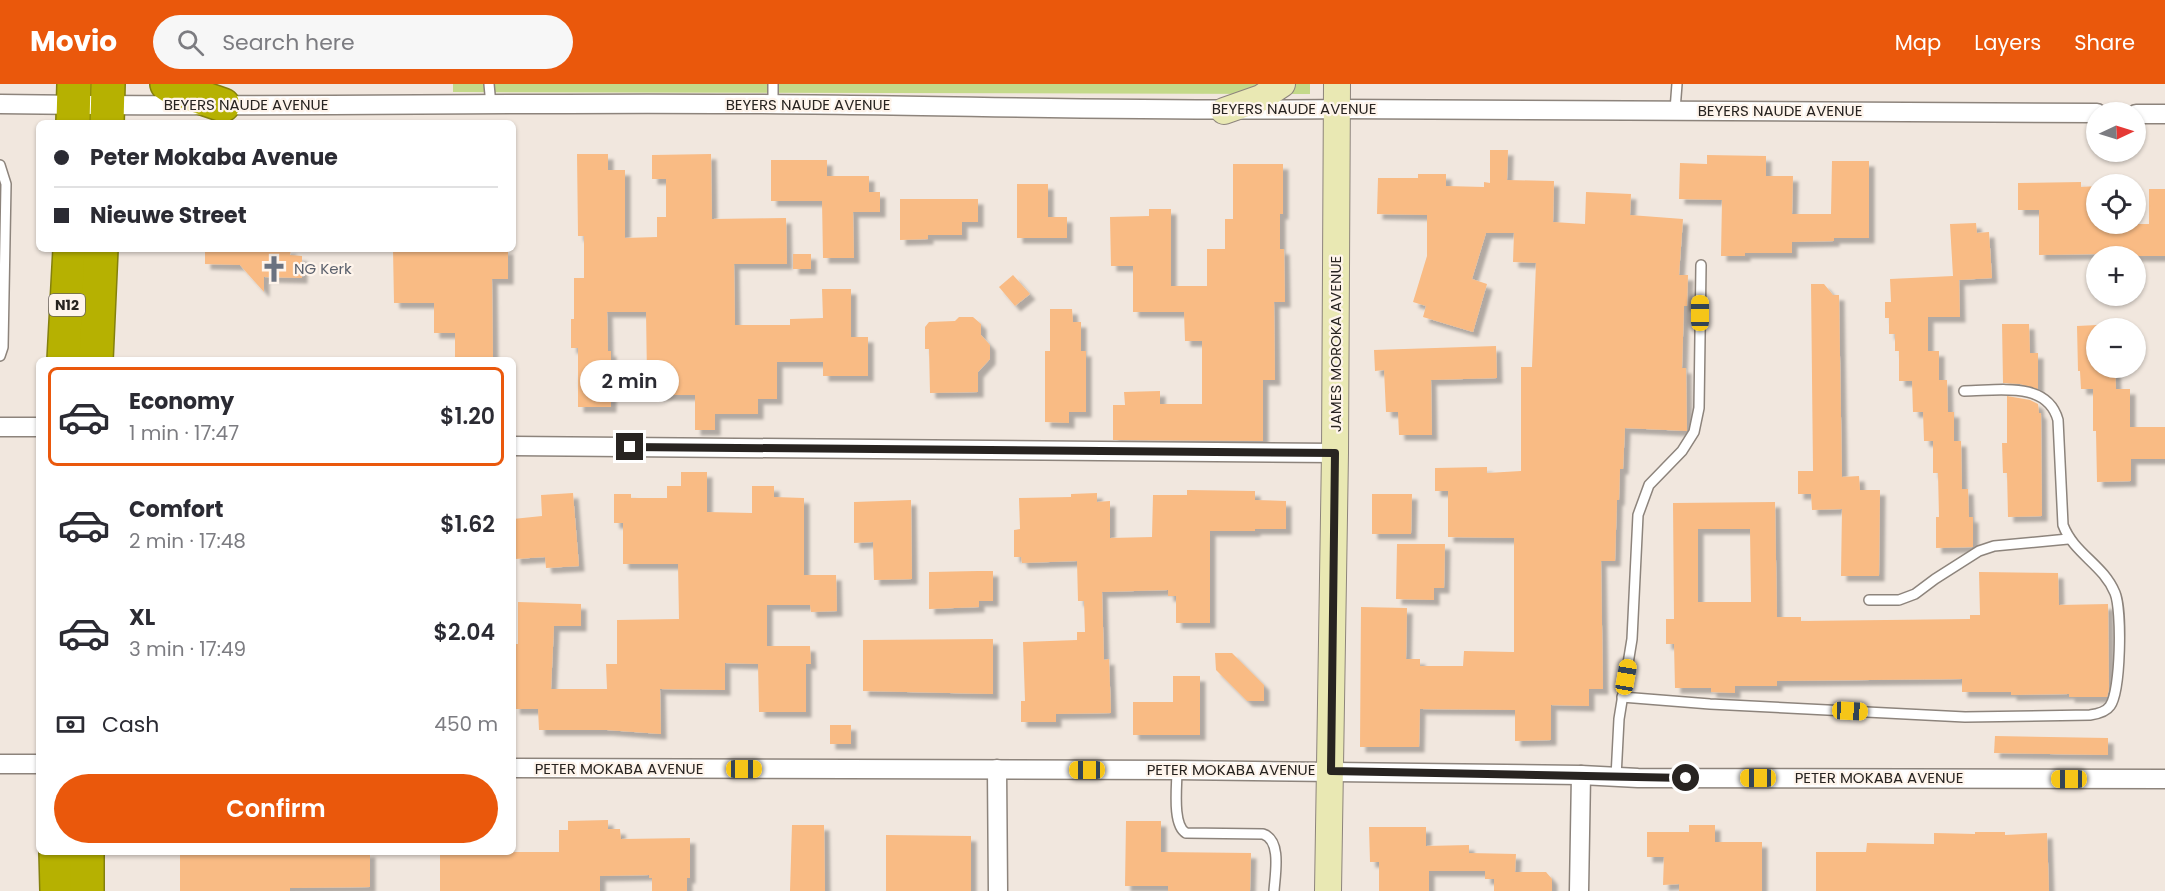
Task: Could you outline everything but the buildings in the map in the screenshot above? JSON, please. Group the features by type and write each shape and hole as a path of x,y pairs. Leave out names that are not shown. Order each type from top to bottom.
{"highway":[{"path":"167,84 223,105"},
{"name":"N12","path":"64,357 70,252"},
{"name":"N12","path":"96,357 101,252"},
{"path":"56,855 57,891"},
{"path":"87,855 87,891"}],"street":[{"path":"1224,111 1261,98 1282,84"},
{"name":"BEYERS NAUDE AVENUE","path":"0,104 773,104 1224,111 1336,96 1675,110 2086,113"},
{"name":"JAMES MOROKA AVENUE","path":"1328,891 1335,453 1336,96"},
{"path":"2146,114 2165,114"},
{"path":"0,427 36,427"},
{"path":"516,446 1335,453"},
{"path":"0,764 36,764"},
{"name":"PETER MOKABA AVENUE","path":"516,768 1331,771 1616,777 2165,779"},
{"path":"997,769 998,891"},
{"path":"1579,891 1581,775"}],"lane":[{"path":"489,84 491,105"},
{"path":"773,84 773,104"},
{"path":"1675,110 1677,84"},
{"path":"0,165 6,184 3,346 0,356"},
{"path":"1616,777 1622,697 1632,639 1638,516 1648,485 1682,451 1694,432 1699,408 1701,265"},
{"path":"1622,697 1710,704 1965,717 2090,715 2101,713 2110,707 2119,669 2119,621 2116,595 2104,574 2068,539 2063,525 2058,420 2055,412 2046,399 2038,394 2018,391 1964,391"},
{"path":"1869,600 1899,600 1915,594 1979,551 1994,546 2068,539"},
{"path":"1177,770 1177,818 1181,830 1186,834 1263,834 1269,836 1275,850 1274,891"}],"green space":[{"path":"453,84 1310,84 1310,94 453,92"}],"place":[{"name":"NG Kerk","path":"274,269"}],"route":[{"path":"630,447 1335,453 1331,771 1686,778"}]}
